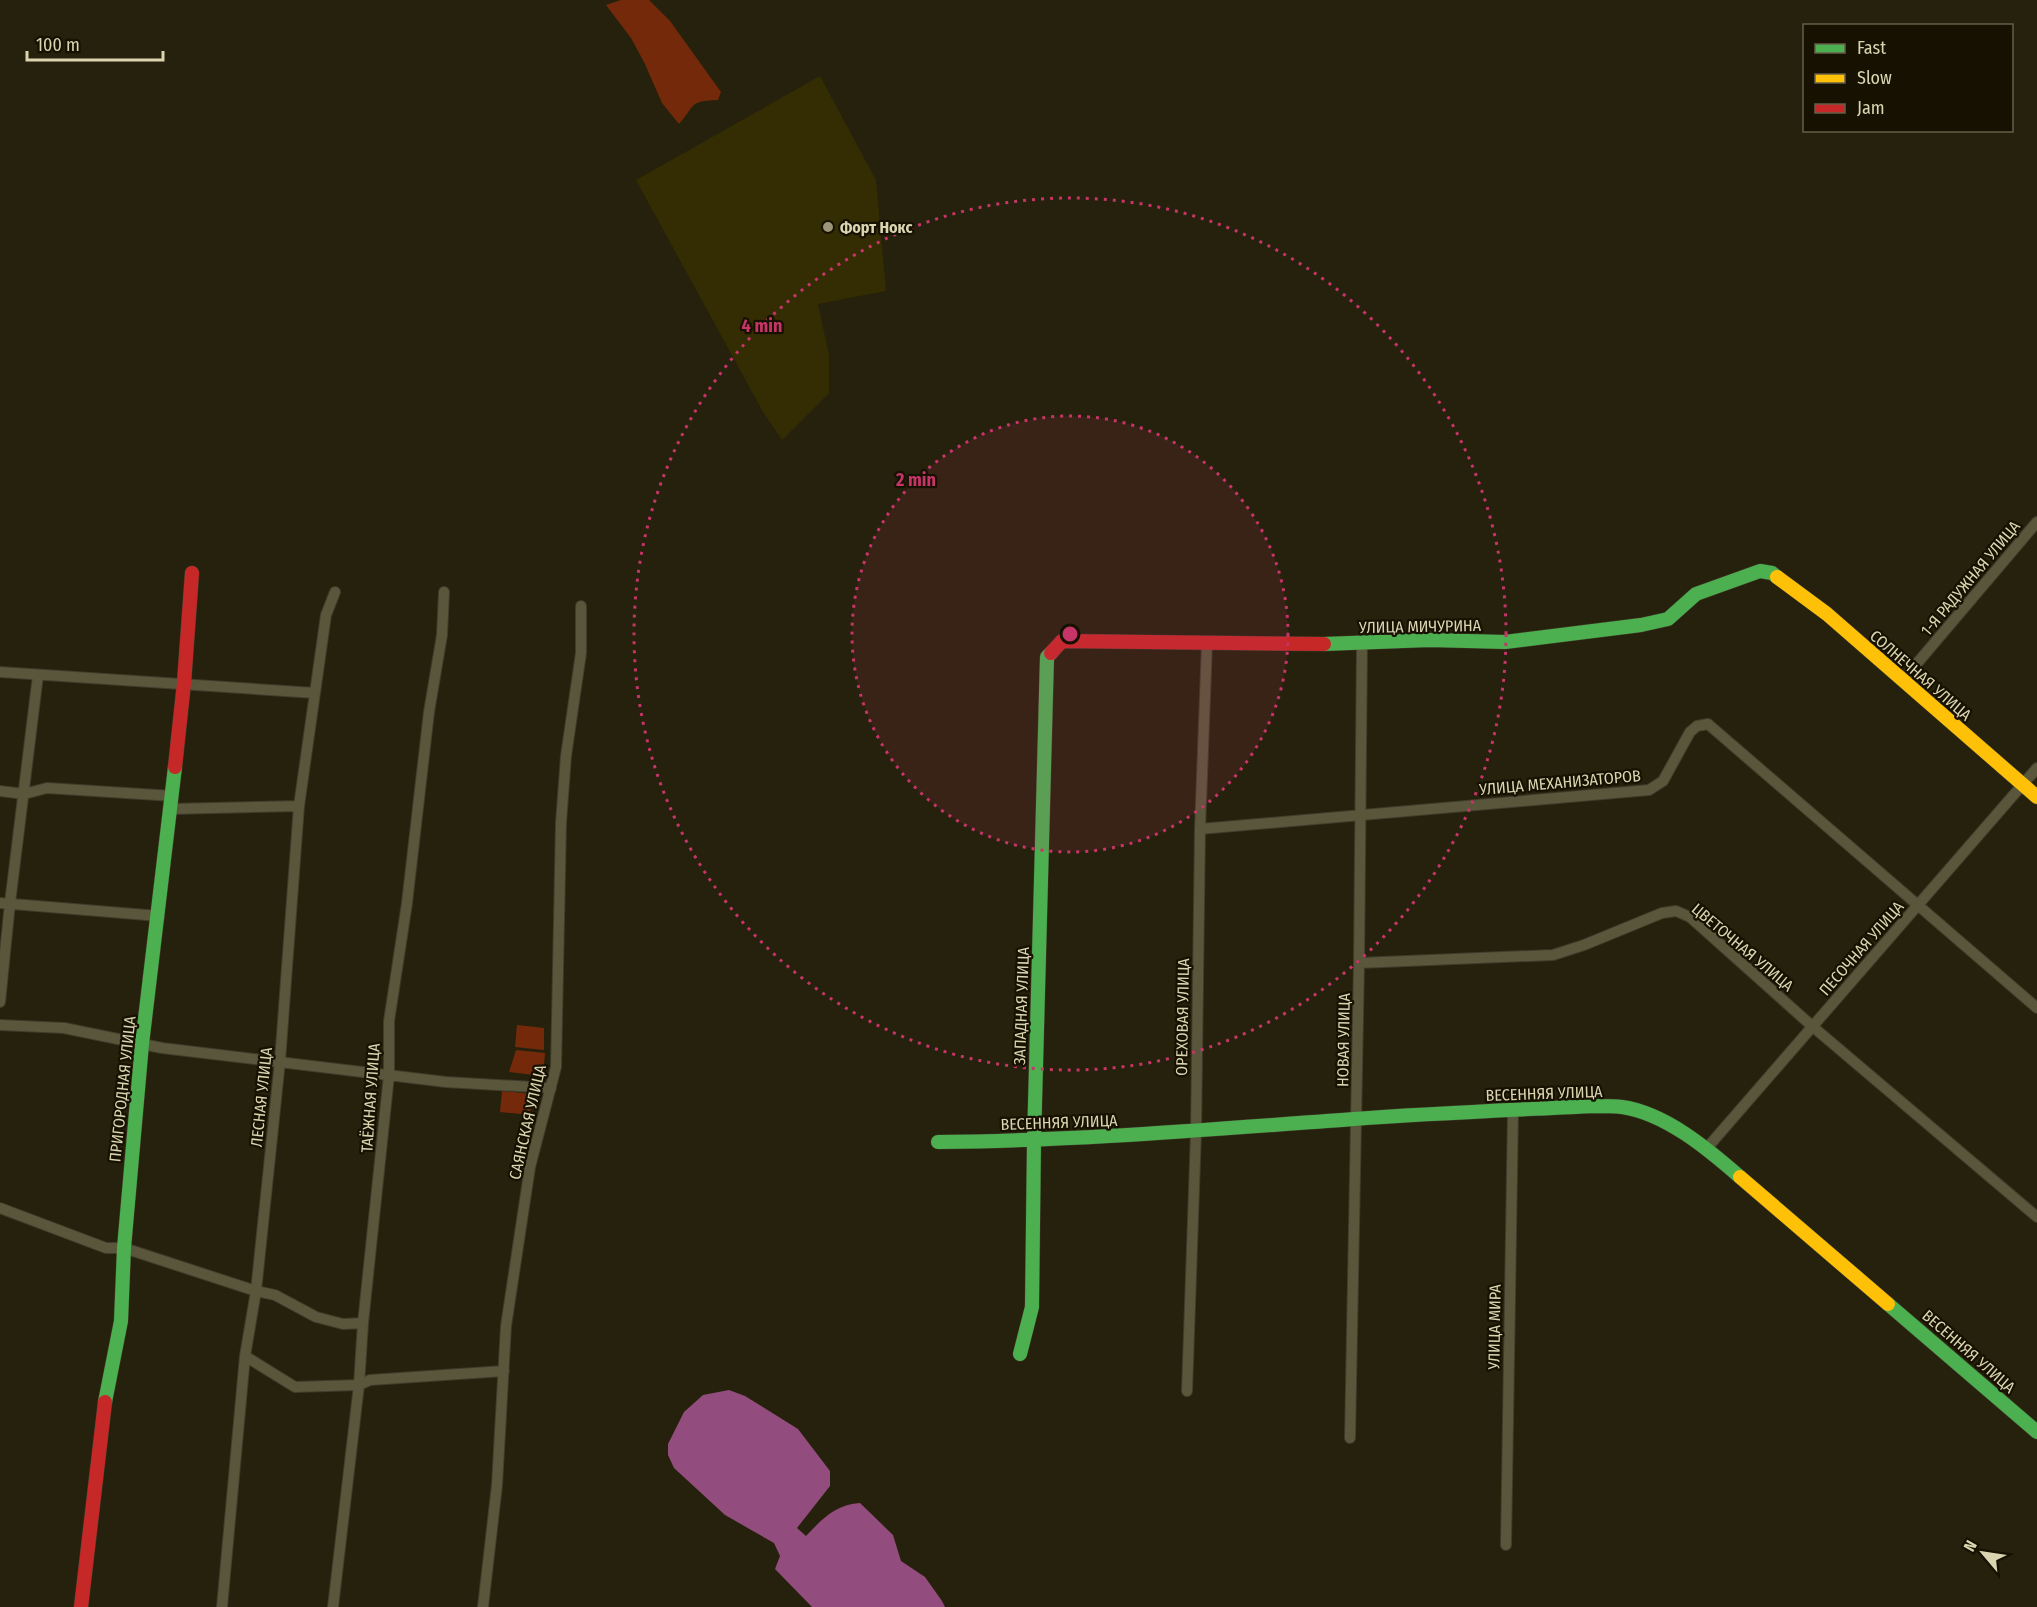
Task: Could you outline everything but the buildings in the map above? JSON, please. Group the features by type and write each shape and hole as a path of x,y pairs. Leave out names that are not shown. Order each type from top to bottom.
{"street":[{"name":"1-Я РАДУЖНАЯ УЛИЦА","path":"1902,681 2037,522"},
{"name":"УЛИЦА МИЧУРИНА","path":"1047,657 1062,641 1362,643 1430,640 1505,642 1641,625 1668,619 1696,594 1760,571 1772,573 1784,579"},
{"name":"ПРИГОРОДНАЯ УЛИЦА","path":"81,1607 105,1399 121,1321 124,1248 142,1044 172,802 192,573"},
{"name":"СОЛНЕЧНАЯ УЛИЦА","path":"1784,579 2037,797"},
{"name":"ЛЕСНАЯ УЛИЦА","path":"222,1607 245,1356 256,1291 280,1061 299,806 326,615 335,592"},
{"name":"ТАЁЖНАЯ УЛИЦА","path":"333,1607 359,1385 363,1323 389,1075 389,1021 407,903 429,712 442,636 444,592"},
{"name":"САЯНСКАЯ УЛИЦА","path":"483,1607 497,1485 506,1326 530,1167 556,1067 561,823 566,756 581,653 581,606"},
{"name":"ОРЕХОВАЯ УЛИЦА","path":"1187,1391 1196,1132 1200,830 1207,643"},
{"name":"НОВАЯ УЛИЦА","path":"1350,1438 1359,963 1362,643"},
{"name":"ЗАПАДНАЯ УЛИЦА","path":"1020,1354 1032,1307 1034,1141 1047,657"},
{"path":"0,672 315,693"},
{"path":"0,1002 5,903 24,794 38,675"},
{"name":"УЛИЦА МЕХАНИЗАТОРОВ","path":"1200,830 1649,790 1663,781 1690,732 1696,726 1708,724 2037,1008"},
{"name":"ПЕСОЧНАЯ УЛИЦА","path":"1707,1148 2037,768"},
{"path":"0,791 24,794 47,788 172,802 299,806"},
{"path":"5,903 159,916"},
{"name":"ЦВЕТОЧНАЯ УЛИЦА","path":"1359,963 1552,955 1584,945 1662,912 1676,911 1690,917 1812,1026 2037,1218"},
{"path":"0,1025 64,1028 142,1044 446,1082 551,1089"},
{"name":"ВЕСЕННЯЯ УЛИЦА","path":"938,1142 1034,1141 1196,1132 1356,1119 1594,1106 1623,1107 1665,1122 1707,1148 2037,1432"},
{"name":"УЛИЦА МИРА","path":"1506,1545 1513,1110"},
{"path":"0,1208 106,1248 124,1248 256,1291 275,1295 316,1317 343,1324 363,1323"},
{"path":"245,1356 296,1387 359,1385 370,1380 504,1371"}],"shaded area":[{"path":"621,0 649,0 670,21 721,92 718,100 697,103 679,124 662,103 631,38 606,5"},
{"path":"820,76 876,180 886,291 818,304 829,355 829,393 782,440 763,412 636,180"},
{"path":"517,1025 544,1028 544,1050 515,1047"},
{"path":"516,1050 545,1053 543,1076 509,1072"},
{"path":"502,1091 532,1094 530,1115 500,1112"},
{"path":"729,1390 745,1396 798,1429 830,1471 830,1486 797,1528 806,1536 836,1510 860,1503 893,1535 901,1561 925,1577 945,1607 812,1607 775,1569 780,1556 774,1543 725,1515 674,1468 668,1455 668,1444 684,1412 703,1395"}],"traffic: fast":[{"path":"1324,644 1430,640 1505,642 1641,625 1668,619 1696,594 1760,571 1772,573 1777,577"},
{"path":"1020,1354 1032,1307 1034,1141 1047,657 1051,653"},
{"path":"105,1402 121,1321 124,1248 142,1044 175,767"},
{"path":"938,1142 1094,1137 1414,1115 1612,1106 1638,1111 1670,1124 1700,1144 1740,1177"},
{"path":"1888,1304 2037,1432"}],"traffic: slow":[{"path":"1777,577 1827,614 2037,797"},
{"path":"1740,1177 1888,1304"}],"traffic: jam":[{"path":"175,767 192,573"},
{"path":"1051,653 1062,641 1324,644"},
{"path":"81,1607 105,1402"}],"place":[{"name":"Форт Нокс","path":"828,227"}]}
